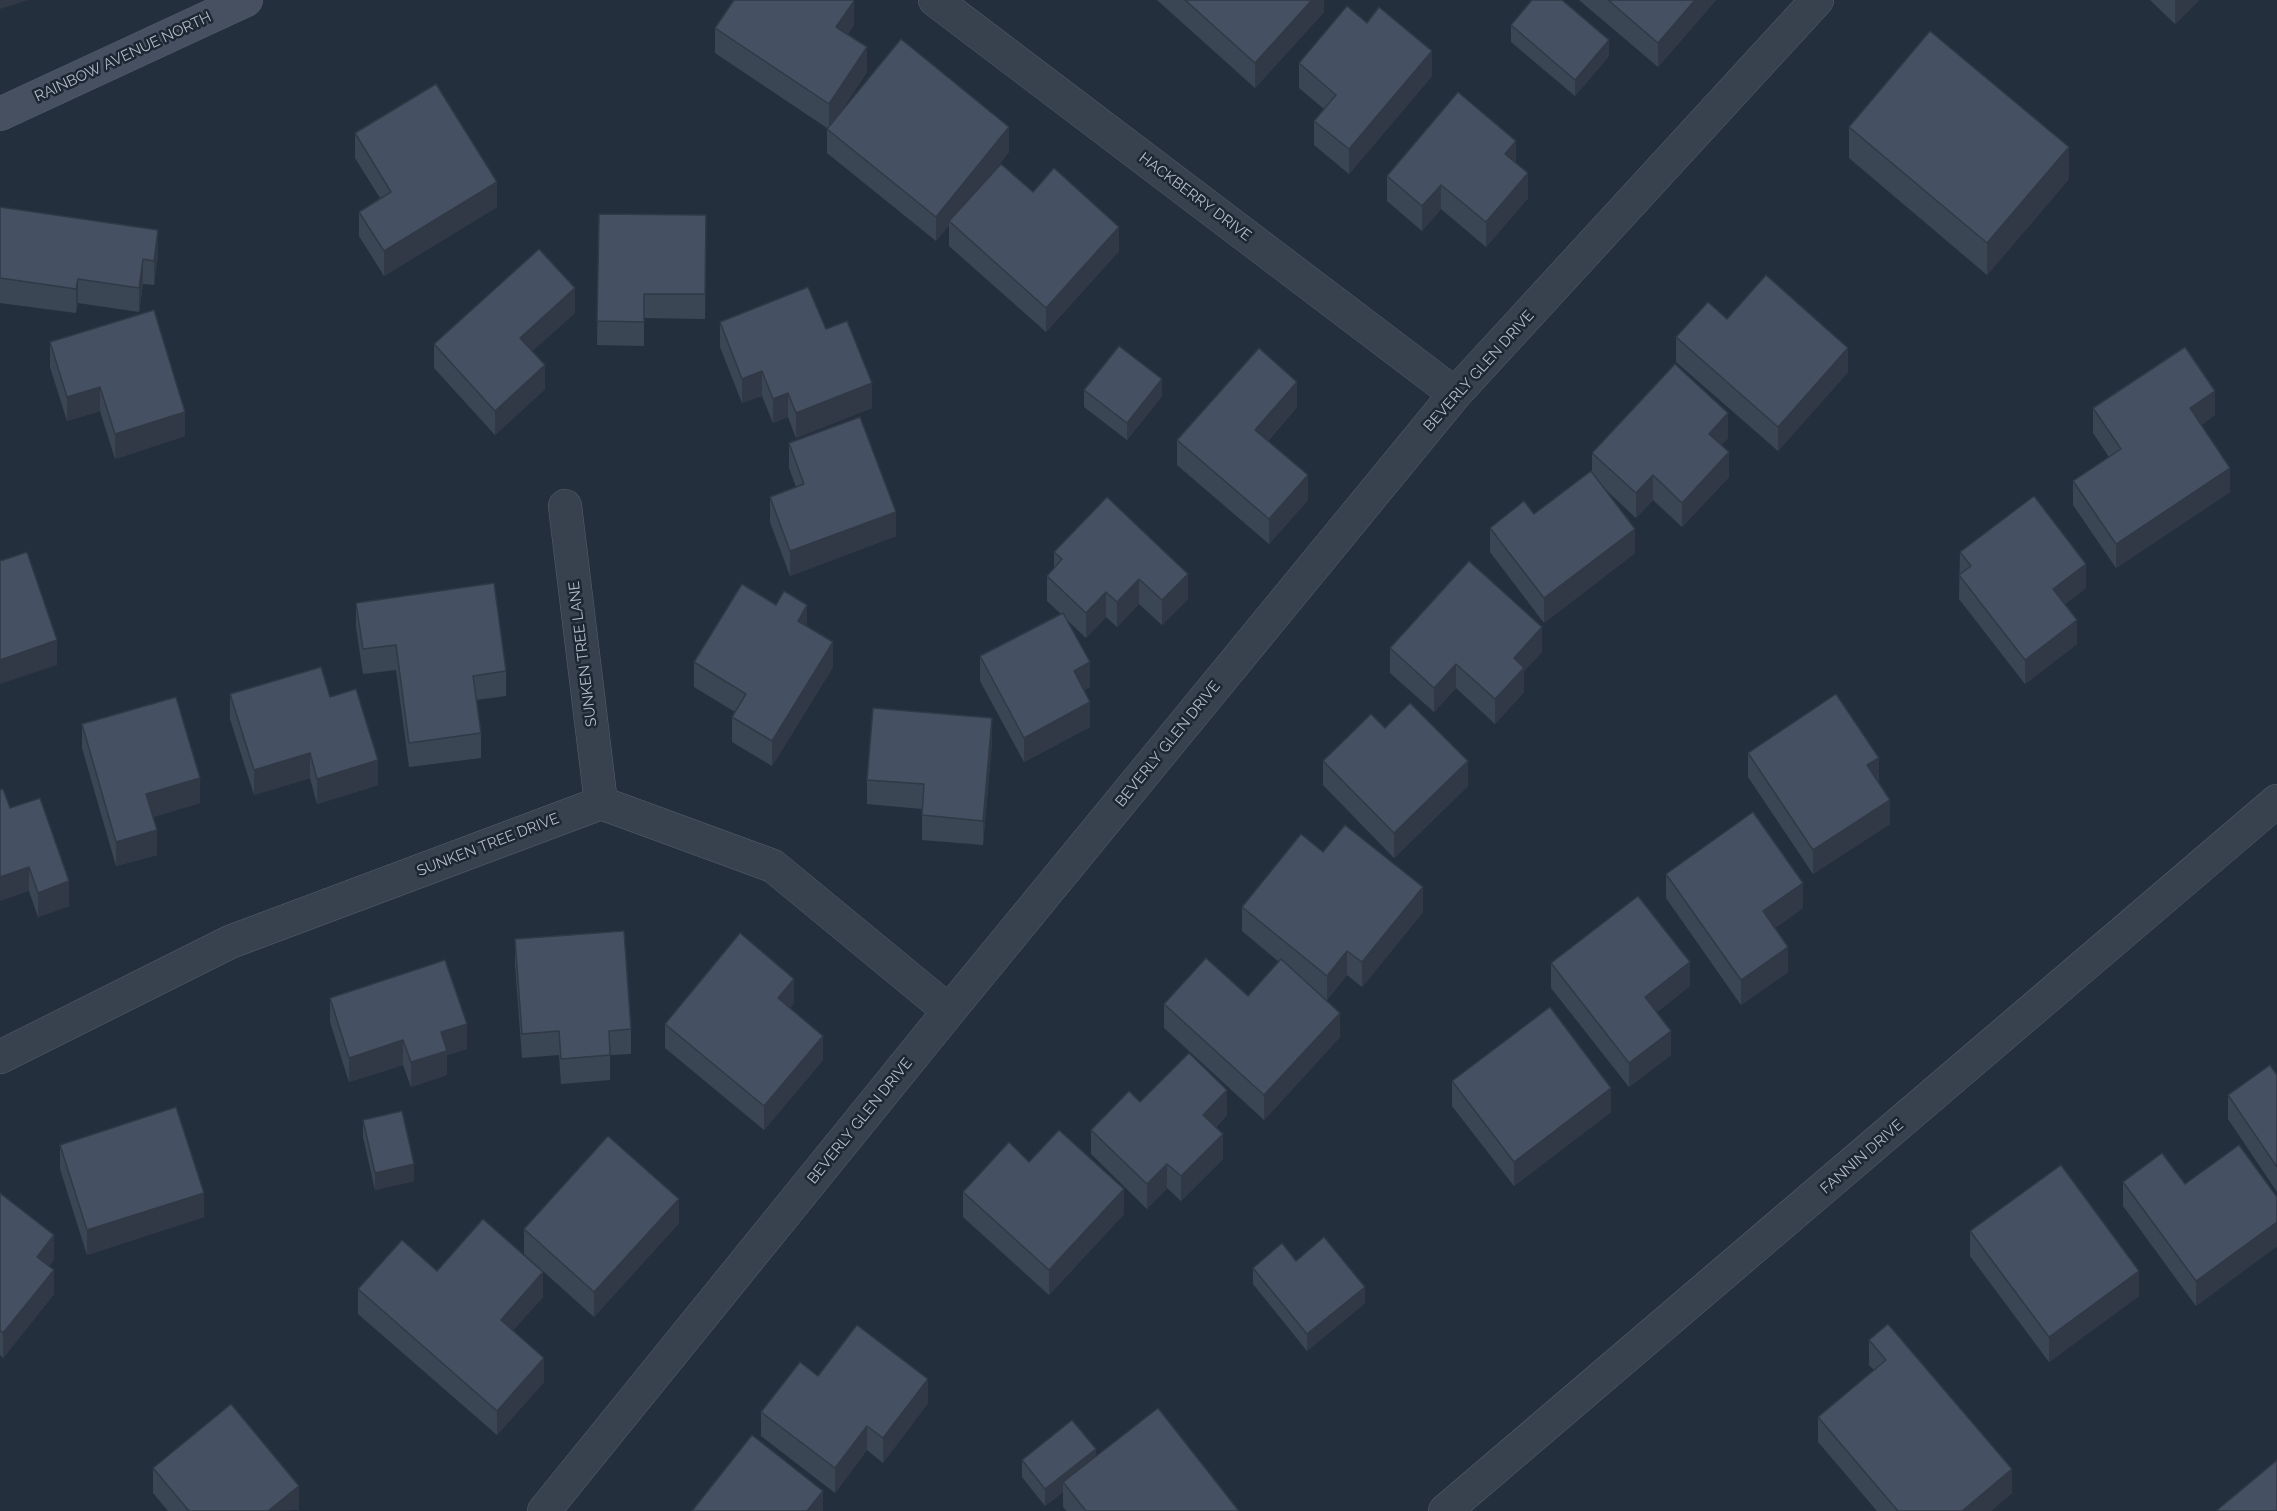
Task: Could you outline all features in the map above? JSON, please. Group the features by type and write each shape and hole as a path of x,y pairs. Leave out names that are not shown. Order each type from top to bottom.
{"street":[{"name":"RAINBOW AVENUE NORTH","path":"0,114 246,0"},
{"name":"HACKBERRY DRIVE","path":"935,0 1455,394"},
{"name":"BEVERLY GLEN DRIVE","path":"544,1511 949,1011 1455,394 1817,0"},
{"name":"SUNKEN TREE LANE","path":"565,506 601,803"},
{"name":"FANNIN DRIVE","path":"1445,1511 2277,801"},
{"path":"601,803 773,866 949,1011"},
{"name":"SUNKEN TREE DRIVE","path":"0,1056 230,942 601,803"}],"building":[{"path":"734,0 853,0 836,27 867,47 829,104 715,28"},
{"path":"1185,0 1312,0 1255,63"},
{"path":"1532,0 1562,0 1609,40 1575,80 1511,25"},
{"path":"1608,0 1695,0 1658,43"},
{"path":"1347,6 1367,23 1379,7 1432,51 1349,149 1314,121 1336,95 1299,63"},
{"path":"1930,31 2069,147 1987,243 1849,127"},
{"path":"901,39 1009,127 936,217 827,129"},
{"path":"436,84 497,182 384,251 359,212 391,192 355,133"},
{"path":"1458,92 1516,141 1505,154 1528,173 1486,222 1441,185 1422,206 1387,176"},
{"path":"1001,164 1033,192 1054,168 1119,227 1046,308 949,221"},
{"path":"0,207 158,230 154,261 143,259 139,288 78,279 76,289 0,278"},
{"path":"599,214 706,215 705,294 644,294 644,322 597,321"},
{"path":"539,249 575,288 520,338 545,365 495,411 434,344"},
{"path":"1766,275 1848,348 1778,427 1676,337 1708,302 1727,319"},
{"path":"808,287 826,329 847,321 872,383 796,413 788,393 773,399 762,371 742,379 720,322"},
{"path":"154,310 185,412 115,434 100,387 67,397 50,342"},
{"path":"1119,346 1162,379 1127,423 1084,390"},
{"path":"2185,347 2215,391 2190,408 2230,468 2116,544 2073,481 2121,449 2093,408"},
{"path":"1259,348 1297,382 1255,430 1308,475 1269,519 1177,440"},
{"path":"1675,364 1728,413 1709,434 1729,452 1682,503 1653,475 1636,493 1592,453"},
{"path":"860,417 896,512 790,551 770,497 804,484 789,443"},
{"path":"1591,471 1635,529 1544,598 1490,528 1524,501 1534,514"},
{"path":"2034,496 2086,564 2053,589 2077,620 2025,660 1959,575 1971,566 1960,552"},
{"path":"1107,497 1188,574 1162,600 1139,579 1117,602 1106,592 1086,613 1047,576 1062,559 1054,552"},
{"path":"27,552 57,640 0,660 0,561"},
{"path":"1469,561 1542,627 1514,658 1524,668 1495,699 1456,664 1434,688 1390,648"},
{"path":"494,583 506,671 473,676 481,733 409,743 396,645 363,649 356,603"},
{"path":"742,584 776,605 784,591 807,605 798,621 833,642 772,741 732,717 746,694 694,662"},
{"path":"1063,613 1090,662 1074,671 1090,702 1024,738 980,656"},
{"path":"321,667 330,697 356,689 378,760 317,779 310,753 254,770 230,694"},
{"path":"1836,694 1879,758 1867,765 1890,800 1813,850 1748,753"},
{"path":"176,697 200,778 146,794 157,830 116,842 82,724"},
{"path":"1410,703 1468,761 1394,833 1323,761 1371,714 1385,728"},
{"path":"873,708 992,718 983,821 922,815 924,784 867,780"},
{"path":"3,789 10,808 40,798 69,881 38,893 29,867 0,877 0,790"},
{"path":"1753,812 1803,883 1763,911 1788,947 1741,980 1666,874"},
{"path":"1345,825 1423,887 1362,962 1347,951 1327,976 1242,907 1301,834 1323,852"},
{"path":"1638,896 1690,962 1645,997 1671,1031 1629,1063 1551,963"},
{"path":"624,931 631,1029 609,1031 610,1055 561,1059 559,1031 522,1034 515,939"},
{"path":"740,933 794,979 778,998 823,1036 764,1106 665,1024"},
{"path":"1206,958 1248,996 1281,959 1340,1013 1264,1095 1164,1004"},
{"path":"445,960 467,1024 441,1032 447,1051 411,1062 403,1040 349,1058 330,998"},
{"path":"1550,1007 1611,1088 1514,1162 1452,1081"},
{"path":"1189,1053 1227,1090 1203,1115 1223,1134 1181,1176 1167,1164 1147,1184 1091,1130 1129,1091 1140,1102"},
{"path":"2270,1065 2277,1075 2277,1167 2228,1095"},
{"path":"176,1107 204,1193 87,1230 60,1145"},
{"path":"402,1111 414,1164 375,1173 363,1120"},
{"path":"1059,1130 1124,1189 1049,1270 963,1192 1009,1142 1029,1162"},
{"path":"608,1136 679,1199 594,1292 524,1229"},
{"path":"2239,1145 2277,1197 2277,1222 2196,1281 2123,1182 2162,1153 2185,1184"},
{"path":"2061,1165 2139,1271 2049,1337 1970,1231"},
{"path":"0,1193 54,1235 37,1257 54,1270 3,1333 0,1330"},
{"path":"483,1219 543,1272 501,1320 544,1358 497,1411 358,1289 402,1240 437,1271"},
{"path":"1324,1237 1365,1287 1307,1334 1253,1268 1282,1243 1296,1261"},
{"path":"1888,1324 2012,1469 1962,1511 1898,1511 1818,1417 1886,1360 1869,1340"},
{"path":"857,1325 928,1379 883,1438 867,1426 835,1468 761,1412 800,1362 818,1376"},
{"path":"231,1404 299,1486 268,1511 189,1511 153,1468"},
{"path":"1158,1408 1239,1511 1086,1511 1063,1482"},
{"path":"1072,1420 1096,1449 1045,1489 1022,1460"},
{"path":"752,1435 823,1491 807,1511 692,1511"},
{"path":"2277,1460 2277,1511 2216,1511"}]}
